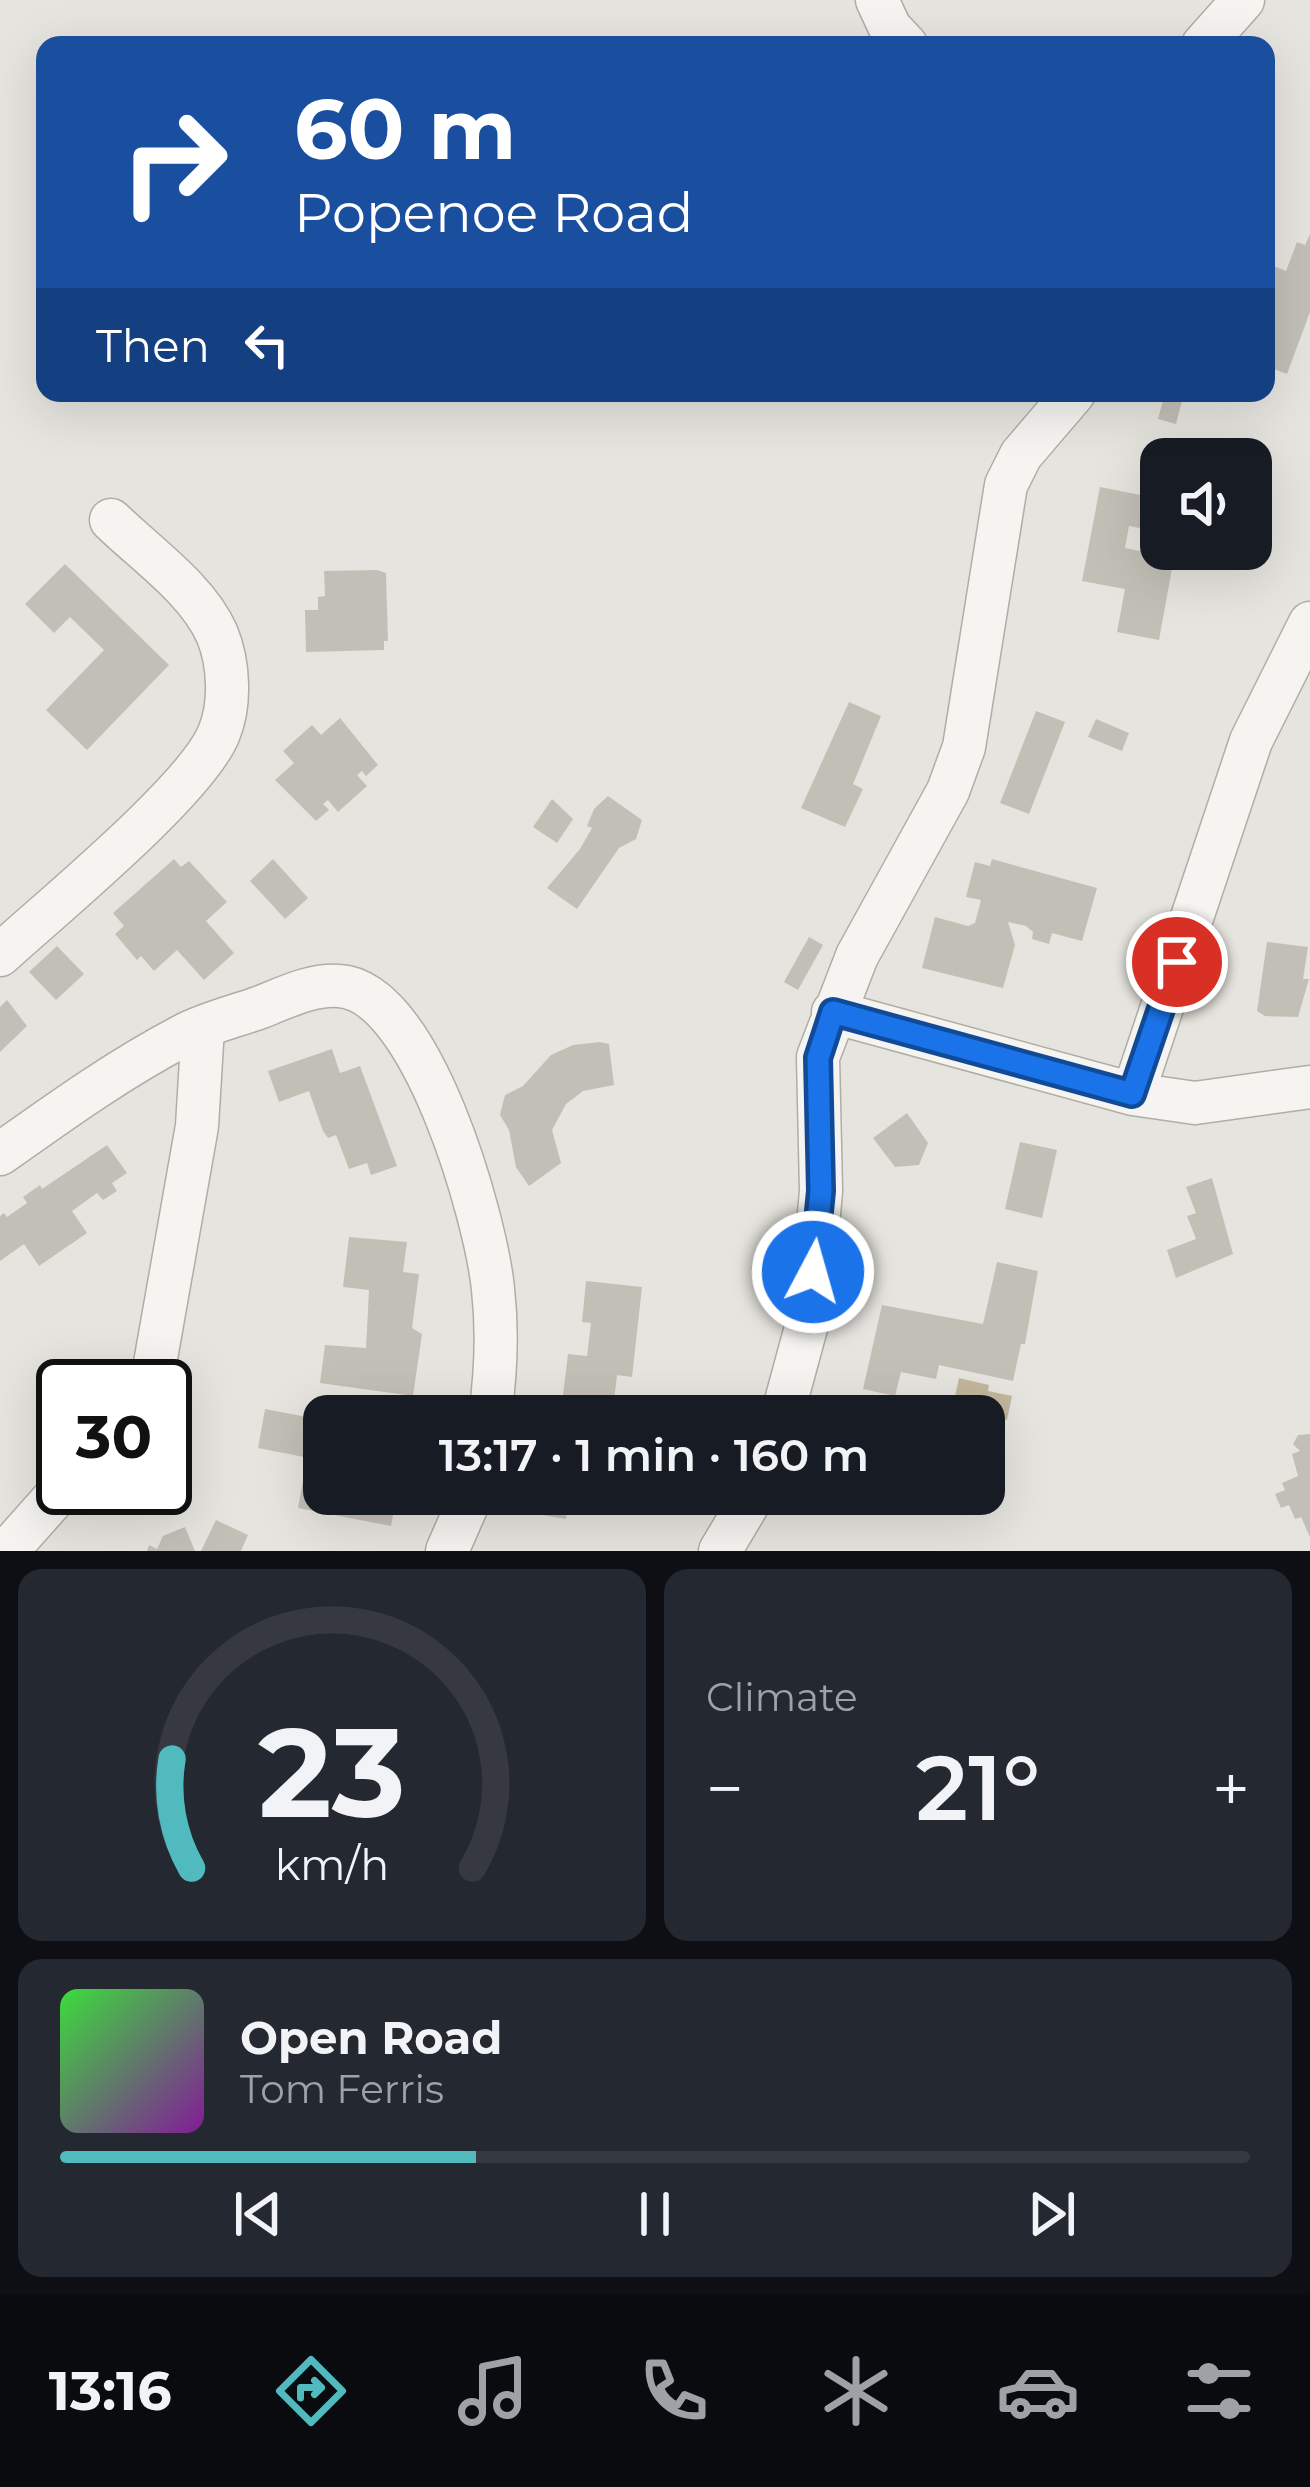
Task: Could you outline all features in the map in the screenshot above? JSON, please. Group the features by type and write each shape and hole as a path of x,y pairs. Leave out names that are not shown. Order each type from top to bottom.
{"street":[{"path":"877,0 898,36"},
{"path":"1211,36 1243,0"},
{"path":"788,1395 810,1312 821,1191 818,1058 857,956 948,791 964,747 1006,485 1030,442 1066,402"},
{"path":"0,955 157,810 219,735 227,699 218,636 204,611 111,520"},
{"path":"1132,1094 1251,741 1310,623"},
{"path":"0,1154 74,1101 202,1028 317,986 345,986 372,996 391,1014 451,1132 478,1209 493,1287 498,1360 493,1395"},
{"path":"833,1012 1132,1094 1196,1103 1310,1088"},
{"path":"156,1359 197,1126 202,1028"},
{"path":"8,1551 39,1515"},
{"path":"447,1551 463,1515"},
{"path":"720,1551 741,1515"}],"shaded area":[{"path":"959,1378 1012,1396 1007,1420 1005,1395 955,1395"}],"building":[{"path":"1310,234 1310,312 1287,374 1275,369 1275,267 1286,271 1297,242 1305,245"},
{"path":"1163,402 1182,402 1176,424 1158,419"},
{"path":"1100,487 1140,495 1140,528 1129,526 1125,548 1140,551 1140,570 1172,570 1159,640 1117,632 1125,589 1082,581"},
{"path":"65,564 169,665 87,750 46,710 104,650 70,617 54,633 25,604"},
{"path":"324,571 386,573 388,641 384,641 384,650 306,652 305,610 318,610 318,597 325,596"},
{"path":"849,702 881,716 853,784 863,789 845,827 801,808"},
{"path":"1036,711 1065,722 1029,814 1000,803"},
{"path":"340,718 378,765 366,776 362,771 357,775 367,786 338,812 328,800 323,804 329,810 316,821 275,780 294,763 283,751 312,725 321,735"},
{"path":"1096,719 1129,733 1122,751 1088,737"},
{"path":"608,796 642,820 636,839 619,848 577,909 547,888 580,849 592,828 587,826 594,809"},
{"path":"552,799 573,819 557,843 533,827"},
{"path":"174,859 181,867 189,861 227,902 206,921 234,953 204,980 177,950 154,971 141,956 137,960 115,934 124,926 113,913"},
{"path":"273,859 308,898 285,919 250,881"},
{"path":"992,859 1097,888 1082,941 1052,933 1049,944 1032,939 1033,932 1026,926 1008,922 1015,945 1003,988 922,968 935,917 968,926 975,923 981,900 966,897 975,862 990,866"},
{"path":"809,937 823,945 798,990 784,982"},
{"path":"1267,942 1308,947 1303,979 1309,979 1298,1017 1265,1016 1257,1011"},
{"path":"57,946 84,974 56,1000 29,972"},
{"path":"7,1000 27,1026 0,1052 0,1007"},
{"path":"609,1044 614,1085 583,1091 566,1104 552,1130 561,1163 529,1186 516,1167 509,1130 500,1115 505,1095 523,1086 551,1055 573,1045"},
{"path":"332,1049 340,1073 360,1066 397,1166 371,1175 367,1163 349,1169 336,1135 328,1138 323,1131 309,1091 279,1102 268,1071"},
{"path":"907,1113 928,1143 919,1165 895,1167 873,1138"},
{"path":"1020,1142 1057,1150 1042,1218 1005,1209"},
{"path":"107,1145 127,1173 112,1183 117,1191 103,1200 97,1193 72,1211 87,1233 39,1266 24,1244 0,1261 0,1216 7,1217 27,1203 23,1197"},
{"path":"1212,1178 1233,1254 1176,1278 1167,1250 1196,1239 1187,1216 1196,1213 1186,1187"},
{"path":"349,1237 407,1242 403,1272 419,1274 412,1328 422,1334 413,1395 320,1383 325,1345 366,1348 369,1290 343,1287"},
{"path":"997,1262 1038,1271 1013,1381 939,1365 936,1379 901,1372 895,1395 863,1389 882,1305 983,1324"},
{"path":"586,1281 642,1287 632,1377 617,1375 615,1395 563,1395 568,1354 587,1356 591,1323 582,1322"},
{"path":"265,1409 303,1416 303,1457 258,1448"},
{"path":"1310,1434 1310,1537 1301,1517 1295,1519 1289,1505 1281,1508 1275,1494 1285,1490 1282,1483 1298,1476 1292,1454 1300,1451 1293,1444 1298,1435"},
{"path":"334,1515 393,1515 391,1526"},
{"path":"216,1520 248,1535 241,1551 201,1551"},
{"path":"185,1527 195,1551 147,1551 149,1545 157,1549 163,1536"}],"route":[{"path":"813,1272 821,1191 818,1058 833,1012 1132,1094 1177,962"}]}
